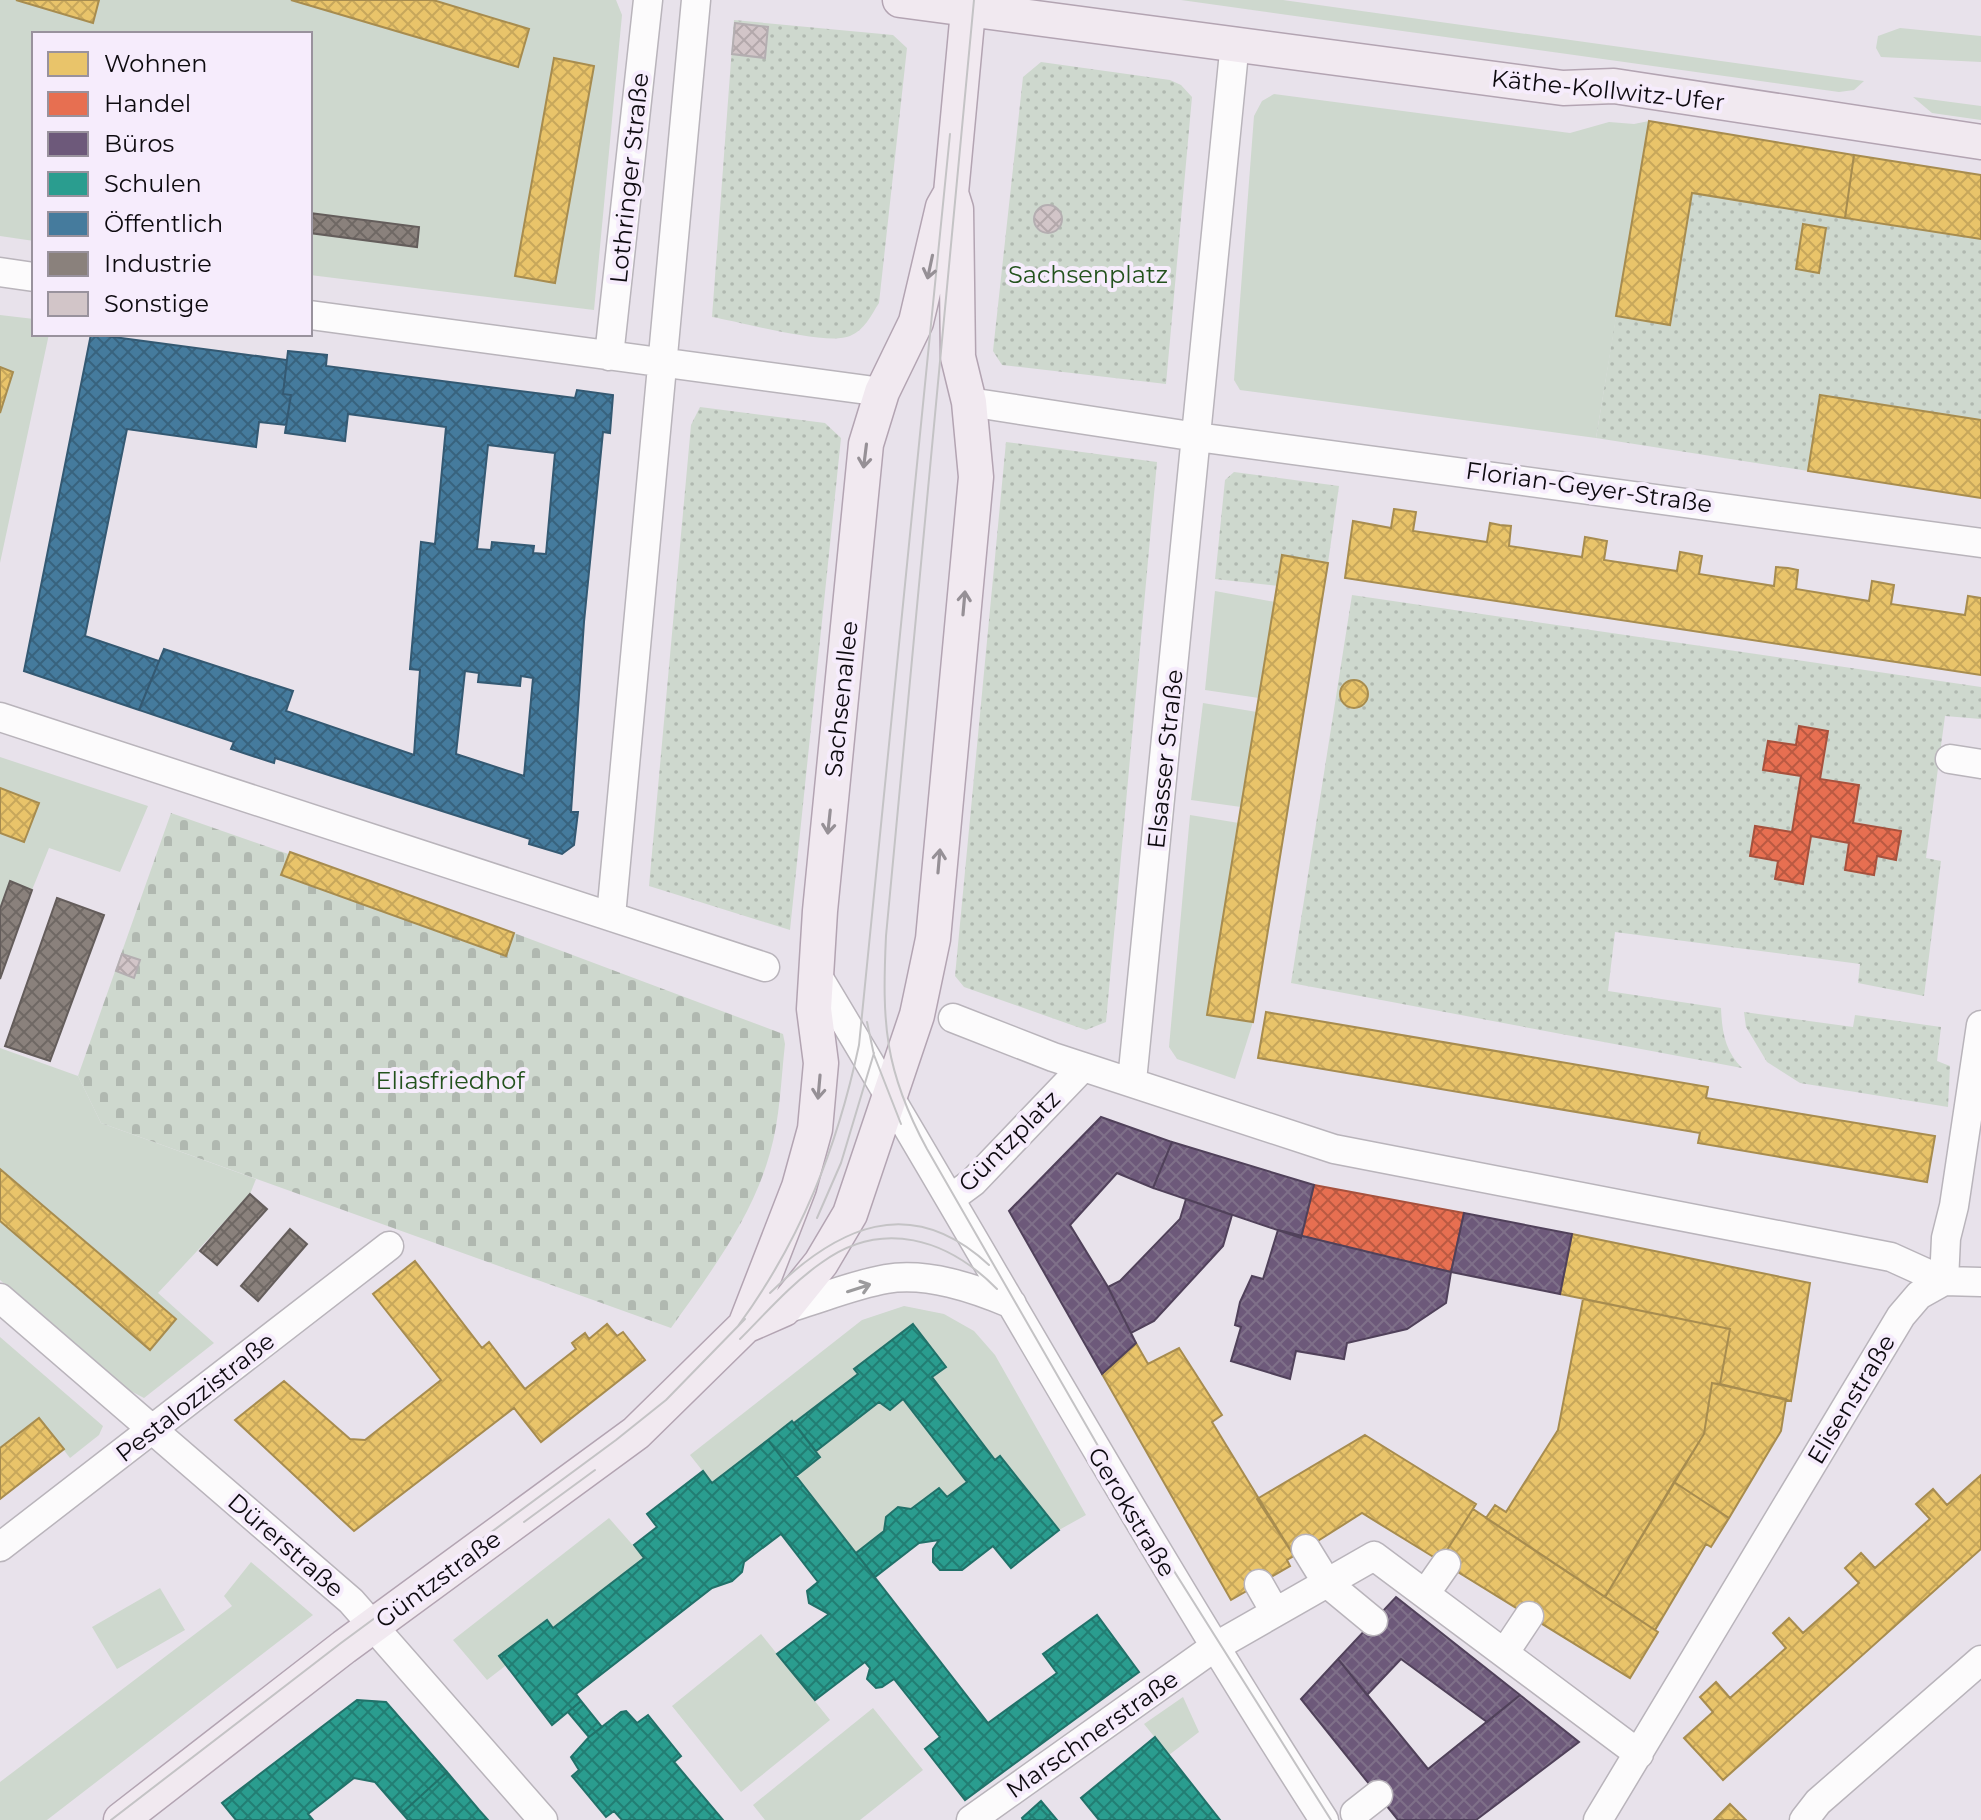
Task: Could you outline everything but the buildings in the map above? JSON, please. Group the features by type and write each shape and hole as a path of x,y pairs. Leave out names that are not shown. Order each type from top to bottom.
{"main road":[{"path":"900,0 968,4 1235,42"},
{"path":"892,1096 917,1015 933,939 976,477 969,402 958,357 956,209 951,193 968,4"},
{"name":"Käthe-Kollwitz-Ufer","path":"1235,42 1563,88 1614,86 1981,142"},
{"path":"882,392 916,322 943,207 951,193"},
{"name":"Sachsenallee","path":"814,1009 820,911 857,522 866,444 882,392"},
{"name":"Güntzstraße","path":"745,1326 799,1187 815,1129 821,1063 814,1009"},
{"name":"Güntzstraße","path":"121,1820 374,1626 636,1433 745,1326 784,1309 821,1263 850,1214 892,1096"}],"street":[{"name":"Lothringer Straße","path":"609,356 648,0"},
{"path":"611,916 665,363 696,0"},
{"path":"969,402 1197,437 1235,42"},
{"path":"0,272 32,277"},
{"path":"312,315 882,392"},
{"name":"Florian-Geyer-Straße","path":"1197,437 1981,543"},
{"name":"Elsasser Straße","path":"1132,1081 1197,437"},
{"path":"0,717 765,967"},
{"path":"1950,759 1981,764"},
{"name":"Güntzplatz","path":"817,975 892,1096 950,1199 973,1182 1083,1067"},
{"path":"953,1018 1083,1067 1334,1149 1891,1257 1944,1281 1981,1282"},
{"path":"1944,1281 1946,1238 1954,1206 1981,1025"},
{"name":"Gerokstraße","path":"950,1199 1213,1648 1324,1820"},
{"name":"Pestalozzistraße","path":"0,1547 389,1246"},
{"name":"Güntzstraße","path":"784,1309 883,1280 911,1277 958,1284 1012,1304"},
{"name":"Elisenstraße","path":"1598,1820 1901,1316 1919,1295 1944,1281"},
{"name":"Dürerstraße","path":"0,1298 351,1601 543,1820"},
{"path":"1306,1549 1327,1583 1373,1621"},
{"path":"1213,1648 1374,1556 1425,1594 1463,1636 1505,1652 1639,1754"},
{"path":"1425,1594 1446,1564"},
{"path":"1259,1584 1275,1612"},
{"path":"1505,1652 1529,1616"},
{"name":"Marschnerstraße","path":"971,1820 1213,1648"},
{"path":"1804,1820 1818,1802 1981,1660"},
{"path":"1355,1813 1378,1795"}],"green space":[{"path":"0,0 616,0 622,15 594,310 312,275 312,32 32,32 32,241 0,236"},
{"path":"1181,0 1283,0 1864,81 1854,90 1839,92"},
{"path":"734,20 893,35 907,48 879,303 864,326 850,336 804,336 712,317"},
{"path":"1900,28 1981,36 1981,62 1881,57 1876,48 1878,36"},
{"name":"Sachsenplatz","path":"1041,62 1170,80 1181,85 1192,97 1166,384 1002,365 993,351 1023,77"},
{"path":"1274,94 1570,133 1609,122 1634,124 1649,121 1596,438 1240,390 1234,380 1254,116 1262,101"},
{"path":"1913,97 1981,106 1981,120 1932,113"},
{"path":"1692,193 1981,239 1981,420 1820,395 1808,471 1596,438 1616,316"},
{"path":"0,315 32,319 32,336 49,336 0,563"},
{"path":"700,407 825,423 841,438 790,930 649,886 691,425"},
{"path":"1006,442 1157,462 1106,1022 1086,1030 964,987 955,976"},
{"path":"1234,472 1339,486 1328,563 1278,586 1215,579 1225,480"},
{"path":"1215,591 1275,602 1259,698 1205,690"},
{"path":"1352,595 1981,687 1981,719 1945,716 1926,858 1941,861 1924,996 1858,983 1860,964 1615,932 1608,991 1721,1008 1726,1041 1742,1068 1291,983"},
{"path":"1203,703 1257,712 1241,807 1191,800"},
{"path":"0,757 148,806 120,872 49,848 32,890 10,882 0,909"},
{"name":"Eliasfriedhof","path":"171,813 514,933 783,1034 785,1044 778,1113 762,1177 728,1244 671,1328 101,1123 78,1076"},
{"path":"1190,815 1239,823 1208,1015 1253,1022 1235,1079 1177,1059 1169,1047"},
{"path":"1744,1012 1853,1027 1855,1015 1941,1027 1937,1061 1950,1066 1948,1107 1800,1083 1767,1062 1746,1027"},
{"path":"0,1048 78,1076 101,1123 256,1179 250,1194 158,1293 214,1343 144,1398 123,1387 0,1280"},
{"path":"904,1306 944,1314 974,1331 995,1355 1086,1515 1059,1530 995,1460 931,1377 858,1374 712,1483 690,1455 862,1320"},
{"path":"0,1337 103,1426 99,1435 70,1458 39,1418 0,1448"},
{"path":"903,1399 967,1482 947,1497 939,1488 911,1509 898,1508 886,1517 884,1531 856,1553 796,1476 820,1457 816,1451 879,1402 890,1410"},
{"path":"609,1518 644,1558 487,1680 453,1640"},
{"path":"251,1562 313,1615 47,1820 0,1820 0,1782 232,1606 224,1596"},
{"path":"160,1588 185,1630 117,1669 92,1627"},
{"path":"761,1634 830,1720 741,1792 672,1706"},
{"path":"1183,1697 1199,1732 1169,1755 1144,1724"},
{"path":"873,1708 923,1770 860,1820 765,1820 753,1805"}],"tram line":[{"path":"974,0 886,936 885,995 889,1046 902,1095 927,1149 1128,1498 1331,1820"},
{"path":"738,1326 780,1260 814,1192 840,1120 859,1045 950,134"},
{"path":"867,1022 874,1055 901,1124"},
{"path":"817,1218 841,1163 874,1053"},
{"path":"770,1293 821,1251 848,1236 875,1227 903,1224 931,1229 960,1243 989,1265"},
{"path":"740,1339 810,1271 844,1249 867,1241 891,1238 914,1240 936,1247 978,1272 997,1289"},
{"path":"111,1820 341,1643 616,1440 666,1400 745,1319"},
{"path":"524,1522 595,1470"}]}
